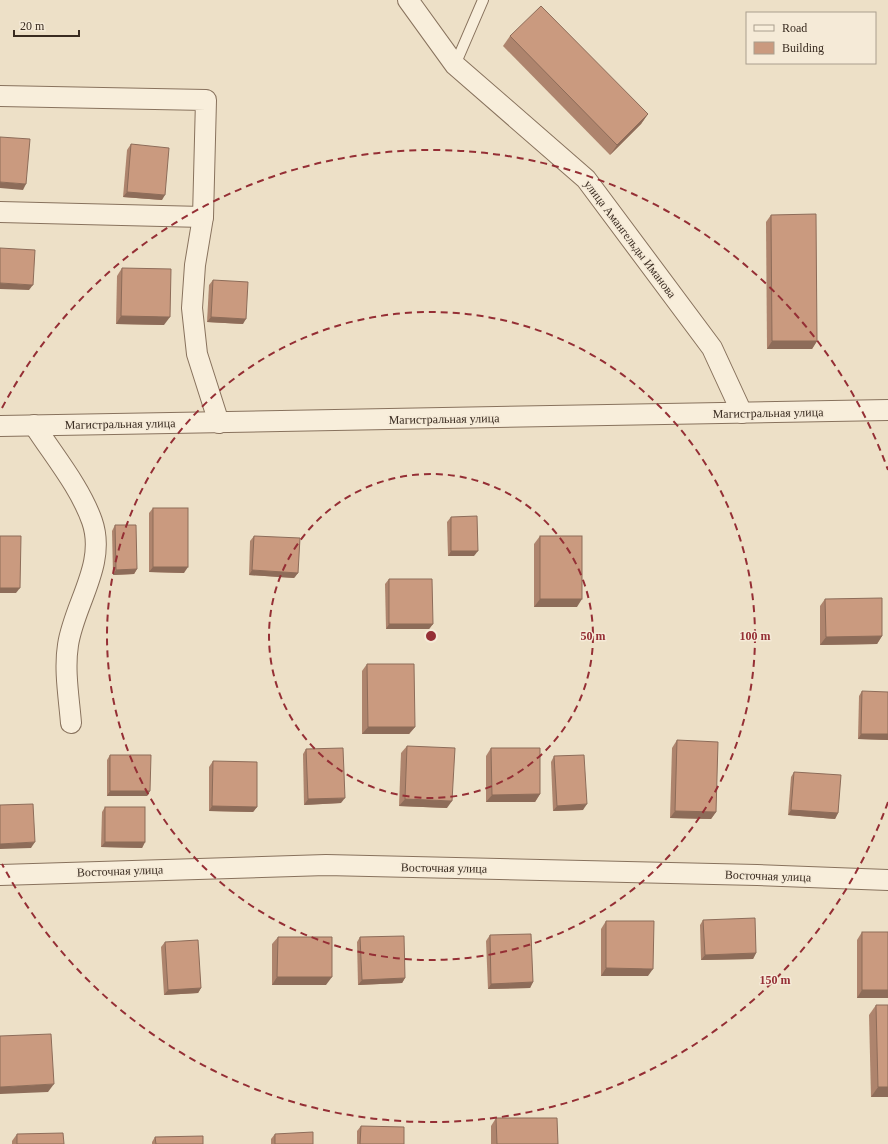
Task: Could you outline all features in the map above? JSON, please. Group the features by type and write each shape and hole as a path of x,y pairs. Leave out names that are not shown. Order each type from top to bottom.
{"street":[{"name":"улица Амангельды Иманова","path":"408,0 455,65 586,179 712,348 742,414"},
{"path":"0,96 206,100 202,217 195,265 192,308 196,354 219,423"},
{"path":"0,212 202,217"},
{"name":"Магистральная улица","path":"0,426 742,414 888,410"},
{"path":"34,425 76,489 92,522 95,541 91,574 68,645 68,684 71,723"},
{"name":"Восточная улица","path":"0,875 326,865 757,874 888,880"}],"lane":[{"path":"455,65 483,0"}],"building":[{"path":"541,6 648,114 617,145 510,36"},
{"path":"0,137 30,139 26,184 0,182"},
{"path":"131,144 169,148 165,195 127,192"},
{"path":"816,214 817,341 772,341 771,215"},
{"path":"0,248 35,250 33,285 0,283"},
{"path":"122,268 171,269 170,317 121,316"},
{"path":"213,280 248,282 246,319 211,317"},
{"path":"153,508 188,508 188,567 153,567"},
{"path":"477,516 478,551 451,551 451,517"},
{"path":"115,525 136,525 137,569 116,570"},
{"path":"0,536 21,536 20,588 0,588"},
{"path":"254,536 300,538 298,573 252,570"},
{"path":"540,536 582,536 582,599 540,599"},
{"path":"389,579 432,579 433,624 389,624"},
{"path":"882,598 882,636 826,637 825,599"},
{"path":"367,664 414,664 415,727 368,727"},
{"path":"862,691 888,692 888,734 861,734"},
{"path":"677,740 718,742 716,812 675,811"},
{"path":"407,746 455,748 452,801 405,799"},
{"path":"343,748 345,798 308,799 306,749"},
{"path":"491,748 540,748 540,794 492,795"},
{"path":"110,755 151,755 150,791 110,791"},
{"path":"584,755 587,804 557,806 554,756"},
{"path":"213,761 257,762 257,807 212,806"},
{"path":"794,772 841,775 838,813 791,810"},
{"path":"33,804 35,842 0,844 0,805"},
{"path":"105,807 145,807 145,842 105,842"},
{"path":"755,918 756,953 705,955 703,920"},
{"path":"606,921 654,921 653,969 606,968"},
{"path":"862,932 888,932 888,990 862,990"},
{"path":"531,934 533,982 491,984 490,935"},
{"path":"404,936 405,978 362,980 360,937"},
{"path":"278,937 332,937 332,977 277,977"},
{"path":"198,940 201,988 168,990 165,942"},
{"path":"876,1005 888,1005 888,1087 878,1087"},
{"path":"51,1034 54,1084 0,1087 0,1036"},
{"path":"496,1118 557,1118 558,1144 497,1144"},
{"path":"361,1126 404,1127 404,1144 360,1144"},
{"path":"313,1132 313,1144 275,1144 275,1134"},
{"path":"63,1133 64,1144 17,1144 17,1134"},
{"path":"203,1136 203,1144 156,1144 155,1137"}]}
